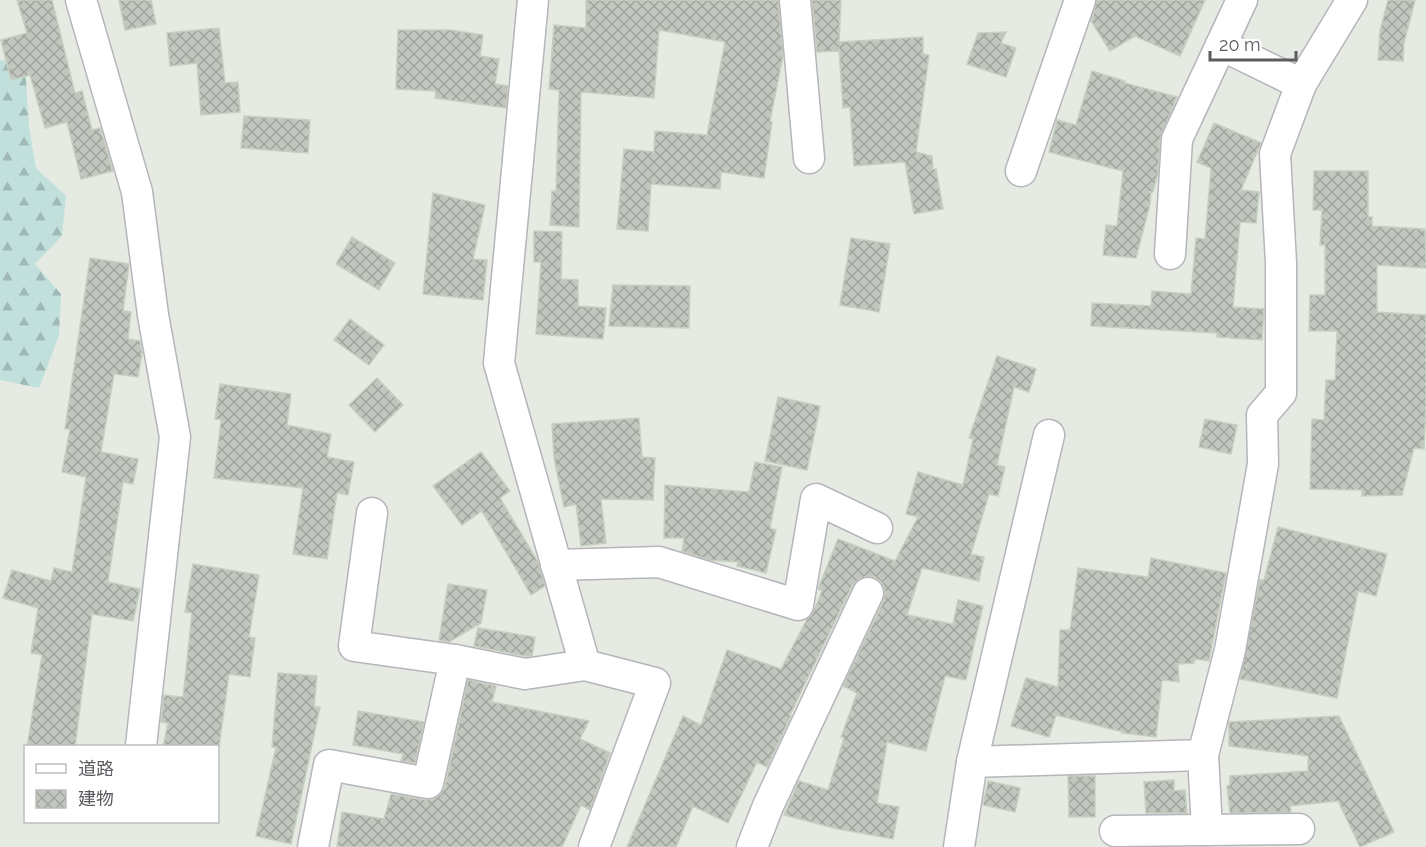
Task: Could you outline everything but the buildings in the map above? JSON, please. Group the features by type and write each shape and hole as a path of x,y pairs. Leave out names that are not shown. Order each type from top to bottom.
{"street":[{"path":"81,0 137,192 153,315 175,437 141,745"},
{"path":"533,0 499,363 585,665"},
{"path":"795,0 809,158"},
{"path":"1021,171 1080,0"},
{"path":"1170,254 1177,139 1242,0"},
{"path":"1207,830 1203,755 1230,650 1263,464 1262,415 1281,393 1281,263 1275,154 1301,84 1352,0"},
{"path":"1221,45 1301,84"},
{"path":"959,847 972,762 1049,435"},
{"path":"556,565 658,562 798,605 816,499 877,528"},
{"path":"372,513 354,646 455,660 525,674 585,665 655,683 594,847"},
{"path":"752,847 768,806 868,593"},
{"path":"312,847 329,765 429,783 455,660"},
{"path":"972,762 1203,755"},
{"path":"1115,831 1299,829"}],"green space":[{"path":"0,60 25,64 29,127 36,168 66,196 62,236 35,264 61,294 59,336 39,388 0,380"}]}
